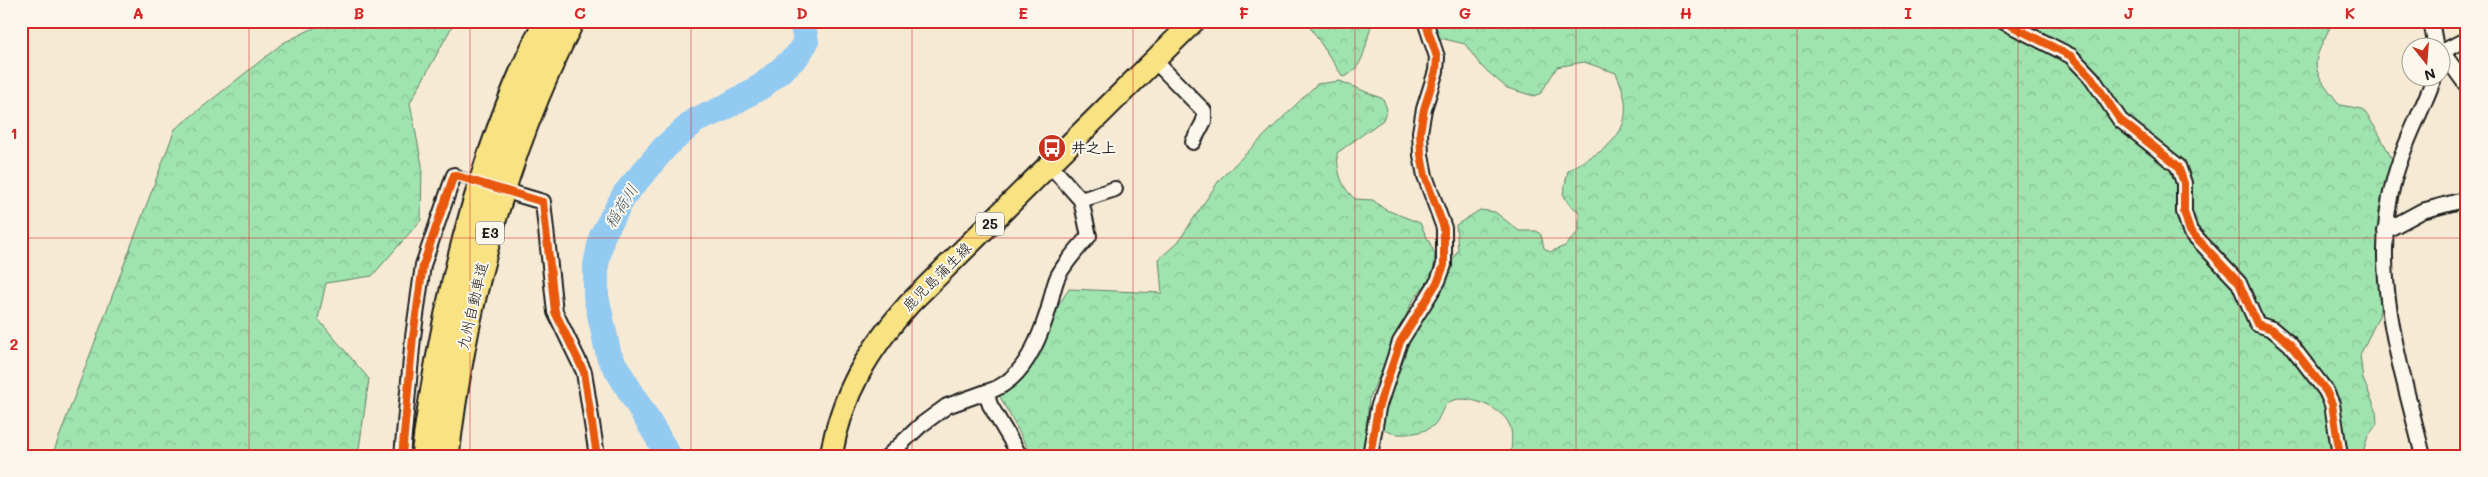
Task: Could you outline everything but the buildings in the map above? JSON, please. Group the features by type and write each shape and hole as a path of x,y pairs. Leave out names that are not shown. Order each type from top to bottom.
{"highway":[{"name":"九州自動車道","path":"424,456 452,289 502,127 547,21"},
{"name":"九州自動車道","path":"446,456 451,408 474,293 496,213 522,133 571,21"}],"main road":[{"name":"鹿児島蒲生線","path":"831,456 847,398 862,365 883,333 910,303 1194,21"}],"street":[{"path":"1370,456 1378,408 1400,342 1438,281 1444,265 1444,228 1424,176 1421,155 1420,132 1424,109 1436,71 1437,57 1426,21"},
{"path":"2002,21 2072,56 2092,78 2120,120 2178,166 2184,182 2184,212 2190,231 2239,283 2257,324 2272,329 2290,344 2319,380 2332,404 2340,456"},
{"path":"2431,21 2436,38"},
{"path":"2450,44 2467,39"},
{"path":"1154,60 1204,111 1204,121 1192,142"},
{"path":"2450,63 2467,86"},
{"path":"2423,456 2389,313 2385,264 2385,231 2388,204 2402,154 2430,88"},
{"path":"888,456 921,425 947,406 999,389 1017,376 1046,318 1058,276 1072,255 1089,236 1081,200 1050,164"},
{"path":"402,456 413,337 423,265 454,175"},
{"path":"1081,200 1116,188"},
{"path":"516,194 543,202 555,312 584,372 597,456"},
{"path":"2385,231 2422,211 2467,200"},
{"path":"986,392 990,405 1020,456"}],"green space":[{"path":"328,21 455,21 410,103 422,165 421,220 372,276 326,283 318,319 369,379 358,456 52,456 175,129 283,43"},
{"path":"1306,21 1373,21 1364,54 1351,73 1343,77"},
{"path":"1413,21 2333,21 2317,57 2318,73 2340,105 2363,109 2392,159 2378,237 2382,296 2379,316 2360,355 2363,379 2376,410 2377,424 2368,436 2364,449 2365,456 1511,456 1511,430 1504,417 1498,411 1482,403 1465,399 1457,399 1448,403 1436,423 1429,428 1405,434 1388,431 1380,425 1399,356 1458,250 1456,225 1480,210 1495,212 1519,231 1537,231 1541,235 1544,248 1550,252 1565,246 1579,231 1579,212 1568,203 1563,194 1568,171 1611,143 1623,125 1625,115 1624,95 1616,73 1584,62 1557,67 1541,93 1534,96 1507,88 1481,66 1465,44 1440,38"},
{"path":"1340,81 1383,99 1387,109 1383,120 1337,153 1339,172 1343,184 1355,199 1373,200 1384,209 1420,223 1435,254 1433,275 1413,300 1369,399 1364,456 1032,456 999,395 1069,289 1162,293 1159,259 1178,242 1220,179 1317,84"}],"waterway":[{"name":"稲荷川","path":"669,456 609,356 596,296 596,265 602,236 625,194 665,147 696,120 720,110 762,86 796,57 806,42 802,21"}],"tunnel":[{"path":"454,175 487,185"}],"cycle path":[{"path":"1370,456 1378,408 1400,342 1438,281 1444,265 1444,228 1425,176 1421,155 1420,132 1424,109 1436,71 1437,57 1425,21"},
{"path":"2002,21 2071,56 2092,78 2120,120 2178,166 2184,183 2184,212 2190,231 2239,283 2257,324 2272,329 2290,344 2326,391 2332,404 2340,456"},
{"path":"402,456 413,337 423,265 454,175 543,202 555,312 584,372 597,456"}],"place":[{"name":"井之上","path":"1052,148"}]}
